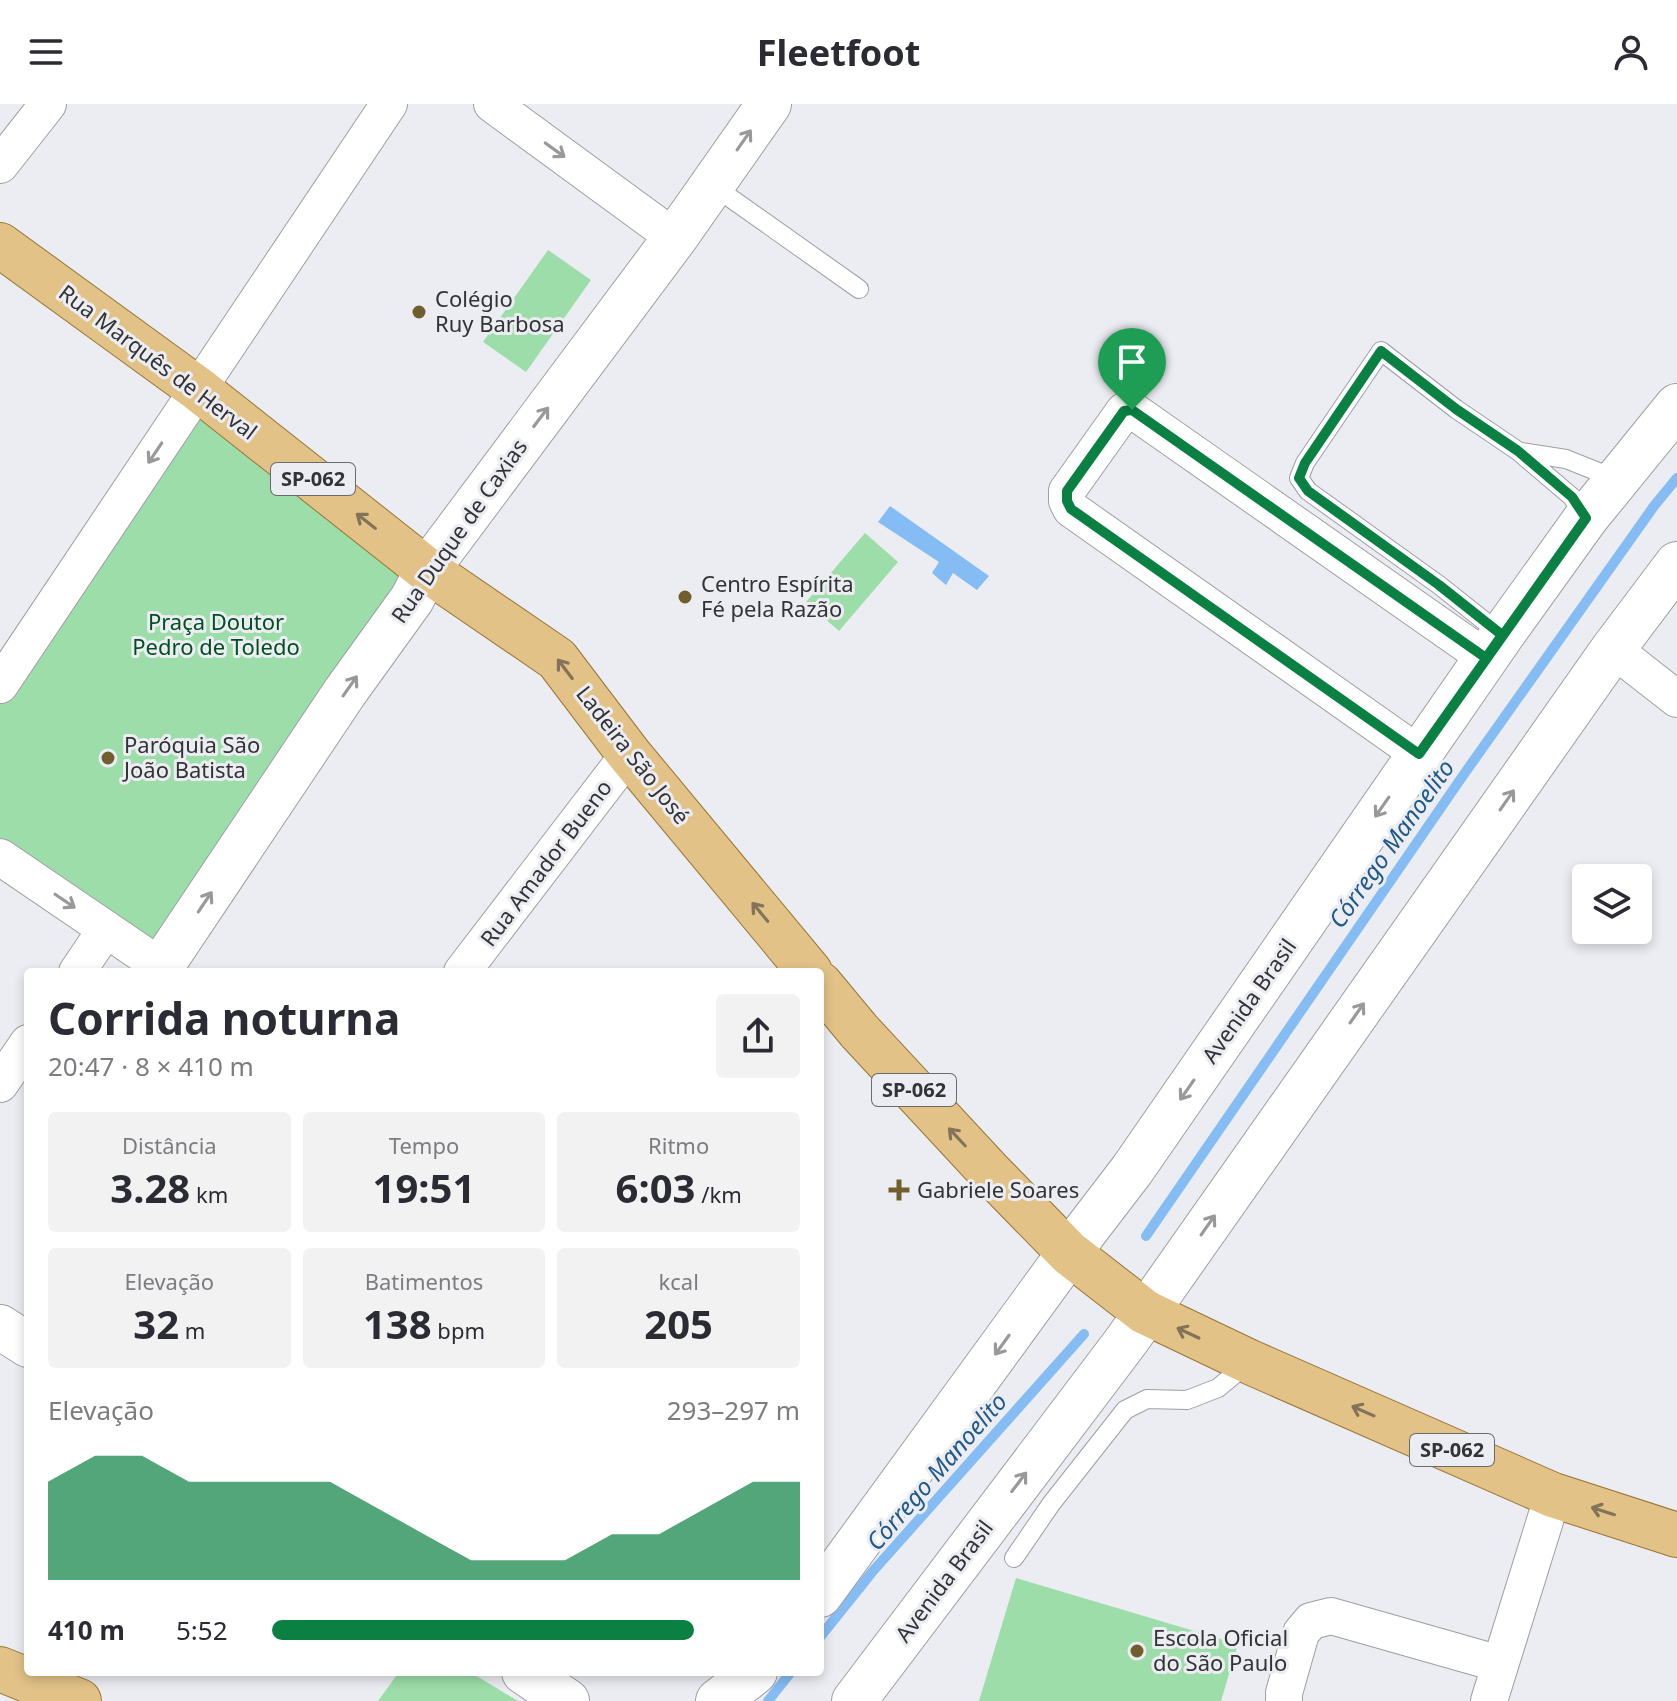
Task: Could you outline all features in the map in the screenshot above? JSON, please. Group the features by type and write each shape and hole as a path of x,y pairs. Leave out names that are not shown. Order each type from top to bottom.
{"main road":[{"name":"Rua Duque de Caxias","path":"166,968 345,692 412,599 427,570 675,238 769,104"},
{"name":"Rua Marquês de Herval","path":"0,245 198,389 427,570"},
{"name":"Avenida Brasil","path":"824,1590 1132,1170 1586,518 1677,406"},
{"name":"Avenida Brasil","path":"854,1701 1127,1340 1613,649 1677,564"},
{"name":"Ladeira São José","path":"427,570 557,659 629,754 807,968"},
{"name":"SP-062","path":"824,989 977,1159 1069,1253 1145,1312 1250,1362 1553,1495 1677,1535"},
{"path":"0,1669 79,1701"},
{"path":"530,1676 567,1701"},
{"path":"718,1701 750,1676"},
{"path":"730,1701 752,1676"}],"street":[{"path":"0,165 48,104"},
{"path":"0,685 389,104"},
{"path":"492,104 675,238"},
{"path":"1419,754 1071,509 1067,491 1124,411 1132,410 1494,646"},
{"path":"1613,649 1677,699"},
{"name":"Rua Amador Bueno","path":"465,968 629,754"},
{"path":"0,857 164,968"},
{"path":"80,968 106,929"},
{"path":"0,1084 24,1049"},
{"path":"1489,1701 1553,1495"},
{"path":"1284,1701 1301,1633 1311,1621 1331,1616 1500,1664"}],"lane":[{"path":"712,185 859,289"},
{"path":"1494,646 1439,585 1308,491 1299,478 1305,463 1381,351 1456,409 1518,451 1572,497 1586,518"},
{"path":"1518,451 1566,459 1616,479"},
{"path":"1014,1558 1051,1504 1125,1410 1147,1399 1187,1400 1218,1388 1250,1362"}],"green space":[{"path":"548,250 591,280 526,372 483,342"},
{"name":"Praça Doutor Pedro de Toledo","path":"196,415 426,578 160,963 0,856 0,701"},
{"path":"865,533 898,562 839,631 806,602"},
{"path":"1016,1578 1238,1644 1221,1701 979,1701"},
{"path":"396,1676 477,1676 518,1701 378,1701"}],"water":[{"path":"890,506 989,576 977,590 953,573 946,585 932,573 939,562 878,522"}],"waterway":[{"name":"Córrego Manoelito","path":"1146,1236 1462,777 1677,478"},
{"name":"Córrego Manoelito","path":"824,1632 873,1571 1084,1334"},
{"name":"Córrego Manoelito","path":"768,1701 788,1676"}],"place":[{"name":"Colégio Ruy Barbosa","path":"419,312"},
{"name":"Centro Espírita Fé pela Razão","path":"685,597"},
{"name":"Paróquia São João Batista","path":"108,758"},
{"name":"Gabriele Soares","path":"899,1190"},
{"name":"Escola Oficial do São Paulo","path":"1137,1651"}],"route":[{"path":"1381,351 1419,382 1518,451 1572,497 1586,518 1419,754 1071,509 1067,491 1124,411 1132,410 1486,658 1502,635 1439,585 1308,491 1299,478 1305,463 1381,351"}]}
